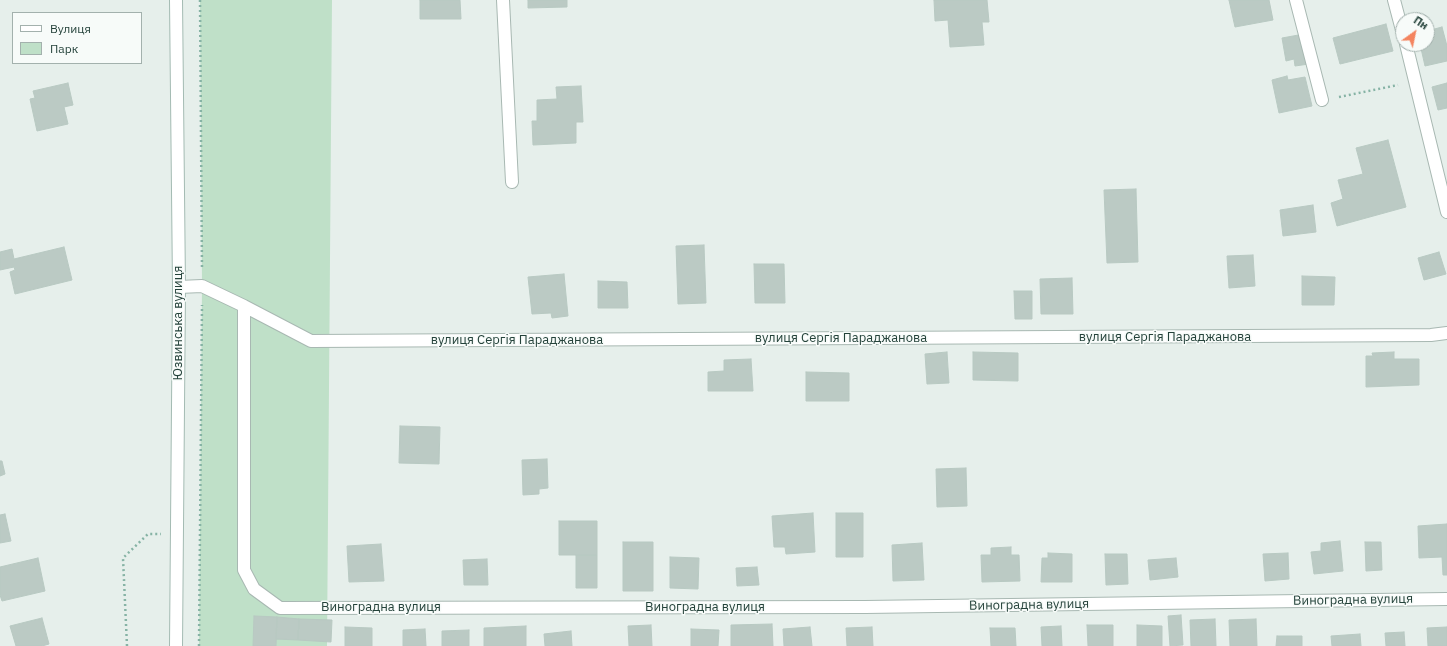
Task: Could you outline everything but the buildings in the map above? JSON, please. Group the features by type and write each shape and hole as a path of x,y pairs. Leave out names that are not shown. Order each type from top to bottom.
{"street":[{"name":"Юзвинська вулиця","path":"176,0 179,287 176,646"},
{"path":"503,0 512,182"},
{"path":"1296,0 1322,100"},
{"path":"1394,0 1397,12"},
{"path":"1408,52 1447,212"},
{"path":"179,287 202,286"},
{"name":"вулиця Сергія Параджанова","path":"202,286 244,306 310,341 1423,335 1447,333"},
{"name":"Виноградна вулиця","path":"244,306 244,570 254,589 280,608 865,607 1447,599"}],"path":[{"path":"199,646 202,286 200,0"},
{"path":"1322,100 1416,81"},
{"path":"127,646 123,558 148,534 177,534"}],"green space":[{"path":"200,0 332,0 327,646 199,646 202,286"}]}
